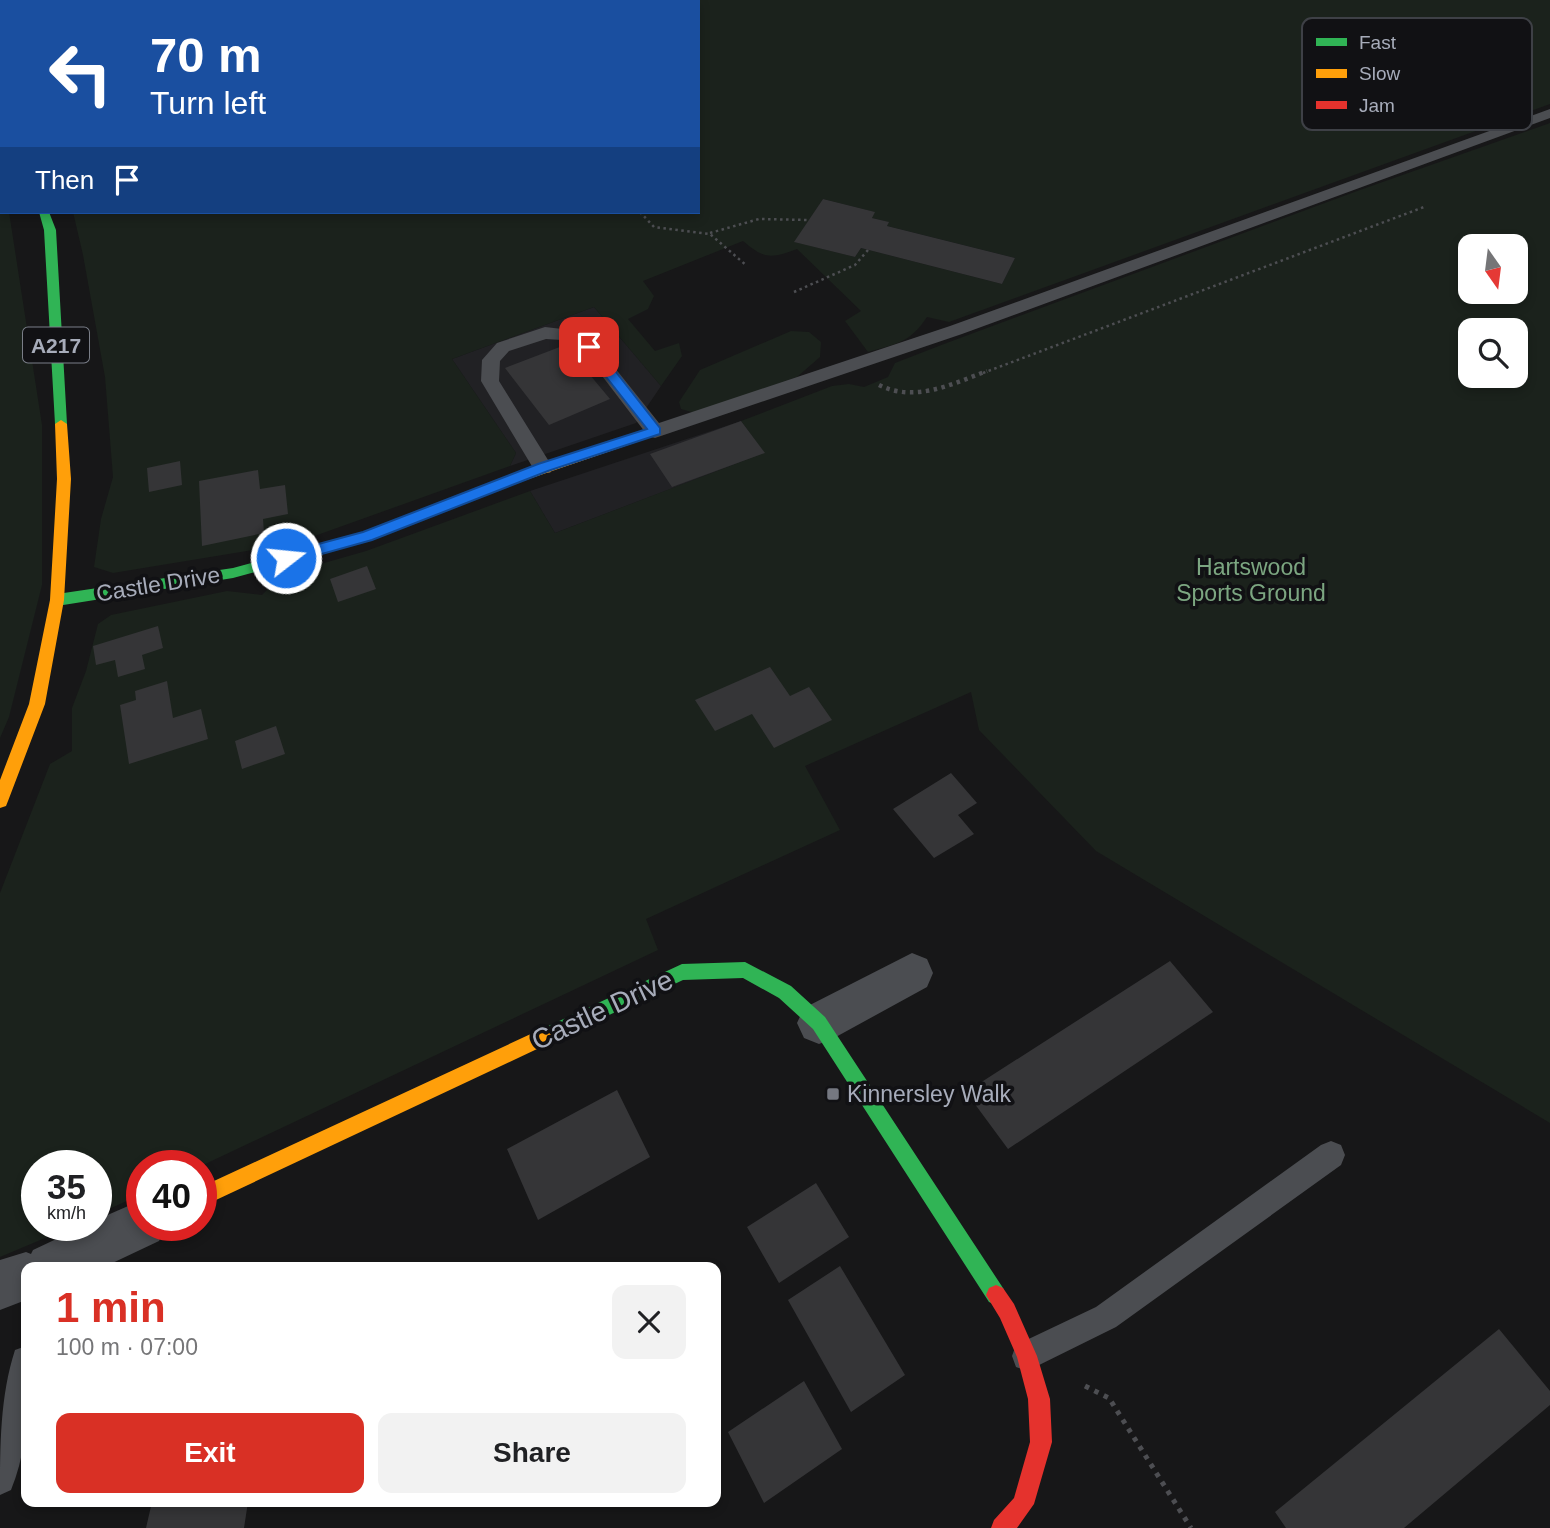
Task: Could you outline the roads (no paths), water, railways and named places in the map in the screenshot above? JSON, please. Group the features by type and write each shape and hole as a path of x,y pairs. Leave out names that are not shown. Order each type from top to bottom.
{"street":[{"name":"A217","path":"0,801 37,704 57,600 64,479 50,230 45,214"},
{"name":"Castle Drive","path":"57,600 233,573 367,536 543,468 655,431"},
{"name":"Castle Drive","path":"217,1190 682,972 746,970 785,992 819,1023 1007,1311 1027,1356 1039,1399 1041,1442 1023,1504 1002,1528"},
{"path":"819,1023 912,973"},
{"path":"61,1262 126,1231"},
{"path":"0,1285 21,1278"}],"lane":[{"path":"1532,120 1550,113"},
{"path":"543,468 490,382 491,360 503,347 545,333 565,334 589,347 655,431 956,330 1503,130"},
{"path":"1027,1356 1106,1317 1331,1155"},
{"path":"0,1479 21,1384"}],"place":[{"name":"Kinnersley Walk","path":"833,1094"}],"park label":[{"name":"Hartswood Sports Ground","path":"1251,580"}]}
